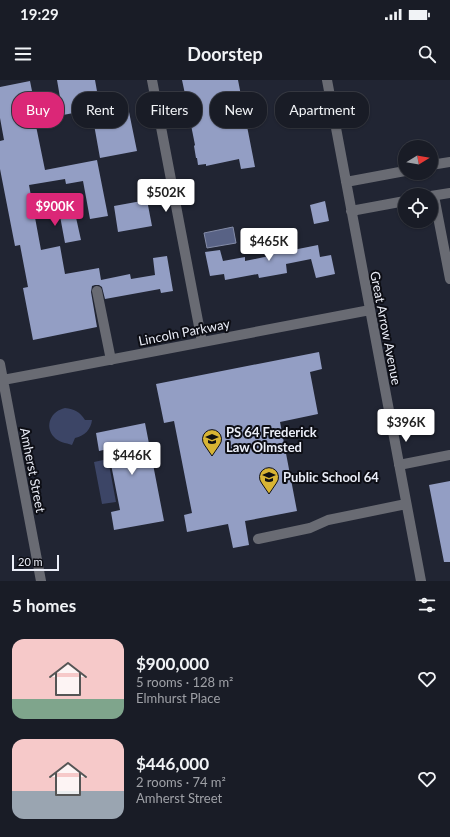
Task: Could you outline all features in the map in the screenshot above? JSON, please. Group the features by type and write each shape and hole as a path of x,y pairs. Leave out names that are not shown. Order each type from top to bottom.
{"street":[{"path":"152,80 202,342"},
{"name":"Great Arrow Avenue","path":"326,80 420,581"},
{"path":"438,165 450,162"},
{"path":"346,182 398,172"},
{"path":"438,195 450,192"},
{"path":"351,211 398,202"},
{"path":"438,224 450,279"},
{"path":"97,291 111,360"},
{"name":"Lincoln Parkway","path":"1,381 370,310"},
{"name":"Amherst Street","path":"0,364 1,381 41,581"},
{"path":"399,465 450,455"},
{"path":"258,538 310,528 328,520 406,504"}],"shaded area":[{"path":"233,227 236,243 207,248 204,233"},
{"path":"65,408 77,411 85,420 92,420 87,432 82,436 75,438 72,445 56,439 51,433 49,424 56,412"},
{"path":"108,459 116,502 102,504 94,462"}],"building":[{"path":"57,80 95,80 97,92 72,92 72,113 64,115 64,92 59,92"},
{"path":"182,80 238,80 240,92 210,92 210,128 247,128 255,167 241,169 239,159 206,166 206,164 198,165 192,128 202,128 202,92 185,92"},
{"path":"30,81 32,92 12,92 12,128 36,128 45,170 97,160 108,216 90,219 83,181 66,184 65,179 29,185 41,250 60,246 65,274 99,268 101,280 130,274 131,279 155,275 153,258 167,256 173,291 161,293 160,289 105,299 102,287 99,285 92,286 91,292 97,327 33,340 23,288 28,287 20,245 15,246 0,169 0,141 4,140 0,118 0,87"},
{"path":"128,112 137,151 100,158 95,128 128,128"},
{"path":"147,200 152,226 118,232 114,206"},
{"path":"325,201 329,221 314,224 310,205"},
{"path":"75,213 81,240 65,243 60,216"},
{"path":"281,235 283,252 318,245 320,257 331,255 335,274 316,278 311,259 286,264 287,273 259,278 258,274 225,280 224,274 210,276 205,252 220,250 223,261 245,257 245,261 269,256 266,238"},
{"name":"PS 64 Frederick Law Olmsted","path":"319,352 322,369 310,372 318,414 280,422 297,511 245,521 249,545 233,548 228,524 187,532 184,515 192,513 174,421 164,423 156,384"},
{"path":"145,423 164,521 114,530 111,512 120,510 108,449 99,451 96,433"},
{"path":"450,481 450,562 444,562 429,485"}],"place":[{"name":"PS 64 Frederick Law Olmsted","path":"212,456"},
{"name":"Public School 64","path":"269,494"}]}
